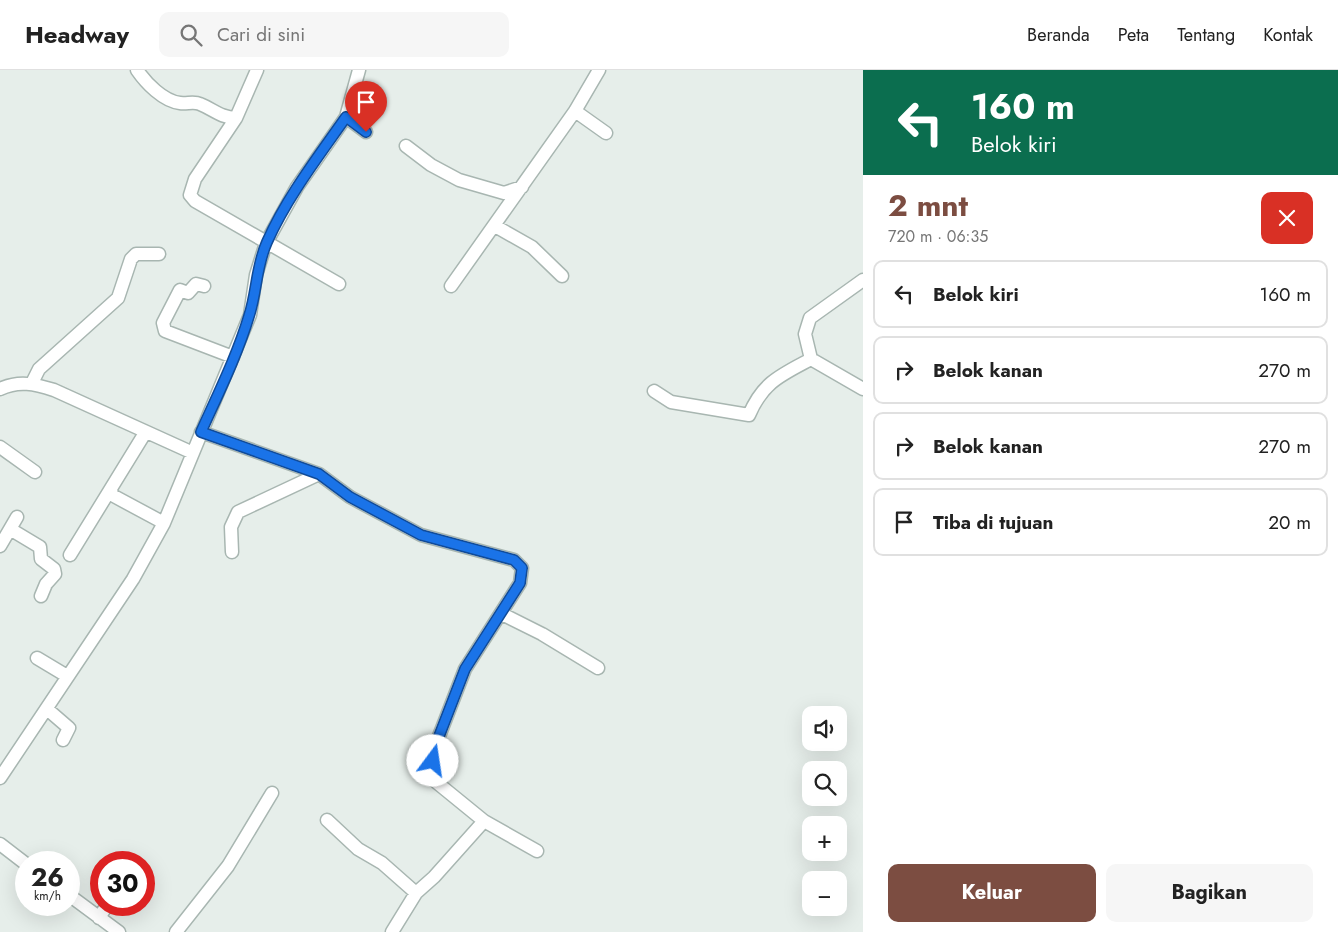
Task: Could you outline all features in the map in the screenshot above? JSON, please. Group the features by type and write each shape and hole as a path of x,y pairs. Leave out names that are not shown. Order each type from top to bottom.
{"street":[{"path":"137,70 144,80 169,100 180,104 198,103 222,117 236,118"},
{"path":"257,70 236,118 195,179 190,195 195,202 339,284"},
{"path":"0,778 133,578 164,524 250,315 256,275 266,243 298,187 346,117 359,70"},
{"path":"451,286 575,111 595,71"},
{"path":"575,111 606,133"},
{"path":"346,117 366,132"},
{"path":"406,146 431,165 459,180 504,193 522,187"},
{"path":"495,226 532,247 562,276"},
{"path":"32,383 39,369 118,298 131,259 136,254 159,254"},
{"path":"863,280 810,318 805,334 811,358 863,390"},
{"path":"204,286 196,284 188,293 180,290 164,323 165,331 233,357"},
{"path":"654,391 671,402 749,415 757,396 775,379 811,358"},
{"path":"0,389 11,384 32,383 54,390 145,433 193,453"},
{"path":"201,432 319,474 350,497 421,535 514,560 523,570 520,583 502,614 465,669 436,744 430,778 484,821 538,852"},
{"path":"70,555 145,433"},
{"path":"0,447 35,472"},
{"path":"232,552 231,527 238,512 319,474"},
{"path":"111,489 112,496 164,524"},
{"path":"0,546 17,517"},
{"path":"10,528 40,547 41,560 54,569 55,574 46,584 41,596"},
{"path":"502,614 542,634 598,668"},
{"path":"37,658 67,676"},
{"path":"47,709 69,728 62,740"},
{"path":"176,932 228,866 272,793"},
{"path":"327,820 358,849 382,863 416,892"},
{"path":"392,932 416,892 434,877 484,821"},
{"path":"0,844 15,856"},
{"path":"80,903 119,932"}],"route":[{"path":"366,132 346,117 283,210 266,243 256,275 250,315 201,432 319,474 350,497 421,535 514,560 522,568 520,583 502,614 465,669 436,744 433,761"}]}
